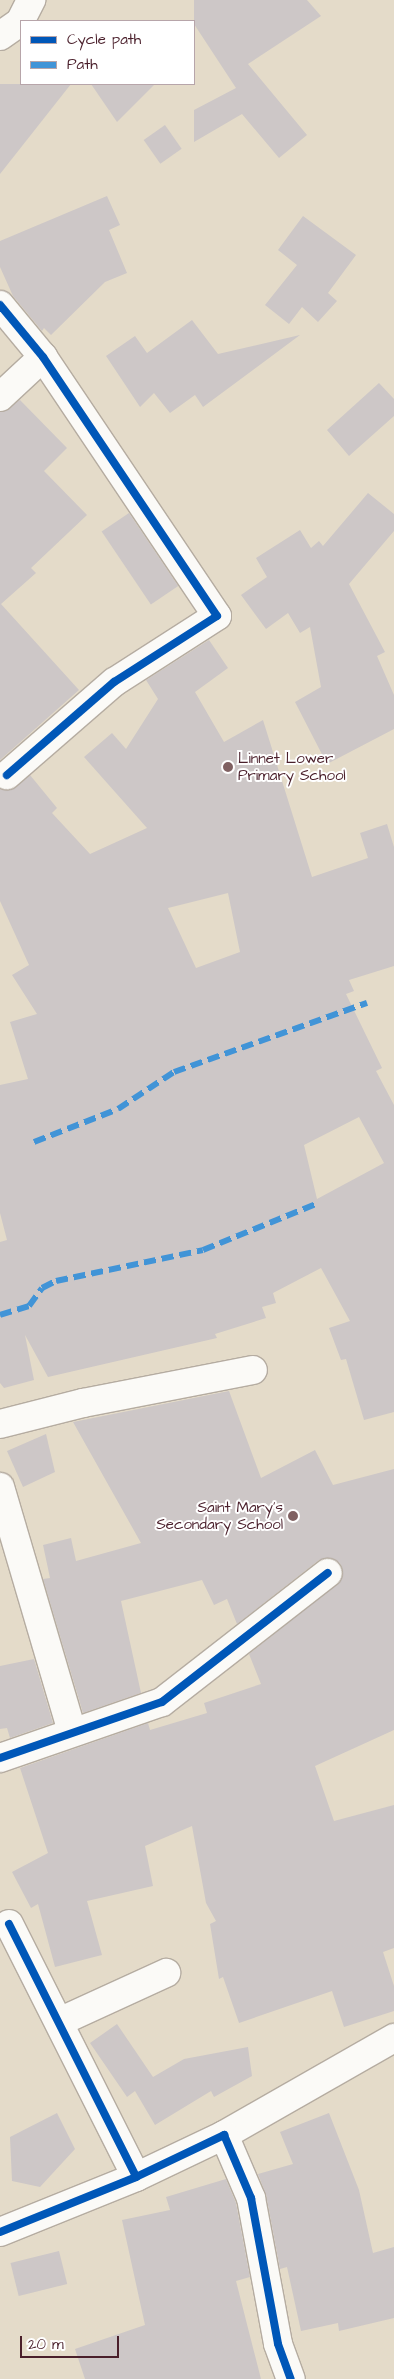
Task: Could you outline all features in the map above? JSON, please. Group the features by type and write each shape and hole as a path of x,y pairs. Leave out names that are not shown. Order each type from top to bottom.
{"street":[{"path":"21,20 30,0"},
{"path":"0,36 20,22"},
{"path":"0,305 43,357 217,616 114,682 8,775"},
{"path":"0,397 43,357"},
{"path":"0,1424 83,1403 253,1370"},
{"path":"0,1487 72,1732"},
{"path":"0,1758 162,1702 286,1609 328,1573"},
{"path":"9,1924 136,2177"},
{"path":"59,2022 166,1973"},
{"path":"0,2232 136,2177 224,2135 394,2038"},
{"path":"224,2135 251,2198 278,2344 291,2379"}],"building":[{"path":"194,0 307,0 321,16 248,64 307,135 279,158 242,114 194,142 194,110 236,88 195,26"},
{"path":"0,84 70,85 0,174"},
{"path":"92,85 154,85 117,122"},
{"path":"165,125 182,149 160,164 144,140"},
{"path":"107,196 120,225 109,230 127,273 105,282 51,335 44,328 42,331 13,296 0,267 0,241"},
{"path":"303,216 356,255 328,293 337,301 318,322 302,307 289,324 265,305 297,265 278,250"},
{"path":"192,320 218,354 300,335 203,407 195,395 170,413 154,393 140,407 106,356 135,336 147,353"},
{"path":"379,383 394,399 394,416 349,456 327,430"},
{"path":"20,400 67,448 44,471 87,515 31,568 36,573 1,604 79,690 0,760 0,412"},
{"path":"368,493 394,514 394,531 349,584 385,652 377,656 394,695 394,729 327,764 295,702 321,687 310,627 300,633 288,613 266,629 241,595 267,577 256,558 300,530 311,548 319,541 323,546"},
{"path":"129,513 178,586 151,604 102,531"},
{"path":"209,640 228,668 195,692 224,742 263,720 312,877 368,858 360,833 387,824 394,847 394,966 349,980 354,991 346,994 382,1068 376,1071 394,1105 394,1412 364,1420 346,1359 341,1360 329,1328 350,1321 321,1268 273,1293 276,1303 262,1307 266,1318 215,1334 217,1338 48,1377 25,1335 34,1380 4,1388 0,1383 0,1242 7,1240 0,1213 0,1085 28,1079 10,1022 37,1014 12,975 29,965 0,901 0,789 10,790 30,775 57,808 52,813 90,854 147,828 84,757 112,733 126,749 158,699 146,680","holes":["228,893 240,952 196,968 168,908","359,1117 384,1163 317,1199 304,1145"]},
{"path":"229,1391 261,1478 315,1450 333,1485 394,1469 394,1730 315,1766 334,1821 394,1805 394,1948 383,1952 394,1986 394,2011 344,2027 332,1991 239,2023 223,1977 219,1979 210,1924 216,1921 206,1903 192,1826 145,1846 153,1886 87,1901 102,1955 55,1967 38,1904 31,1908 12,1872 48,1853 20,1768 148,1723 150,1730 207,1713 204,1703 261,1684 249,1654 342,1579 340,1563 326,1558 319,1560 237,1624 227,1599 214,1605 202,1580 121,1601 141,1693 83,1713 43,1579 50,1578 43,1545 71,1538 76,1561 141,1543 73,1422"},
{"path":"46,1434 55,1472 23,1487 7,1451"},
{"path":"34,1659 53,1723 10,1738 7,1728 0,1729 0,1666"},
{"path":"117,2024 153,2077 184,2059 248,2047 252,2076 214,2097 211,2091 155,2125 135,2091 127,2097 90,2043"},
{"path":"57,2113 75,2149 40,2187 12,2181 10,2137"},
{"path":"329,2113 359,2190 373,2253 394,2247 394,2318 339,2331 338,2323 301,2331 287,2267 280,2269 266,2195 258,2174 293,2164 280,2132"},
{"path":"226,2179 236,2203 250,2277 236,2281 261,2379 85,2379 75,2349 145,2325 122,2220 170,2210 166,2197"},
{"path":"59,2251 67,2284 19,2296 10,2263"}],"marked path":[{"path":"34,1142 118,1109 174,1072 367,1003"},
{"path":"0,1315 29,1306 42,1288 56,1281 203,1250 316,1204"}],"cycle path":[{"path":"0,305 43,357 217,616 114,682 7,775"},
{"path":"0,1758 162,1702 328,1573"},
{"path":"9,1924 136,2177"},
{"path":"0,2232 136,2177 224,2135 251,2198 278,2344 291,2379"}],"place":[{"name":"Linnet Lower Primary School","path":"228,767"},
{"name":"Saint Mary's Secondary School","path":"293,1516"}]}
